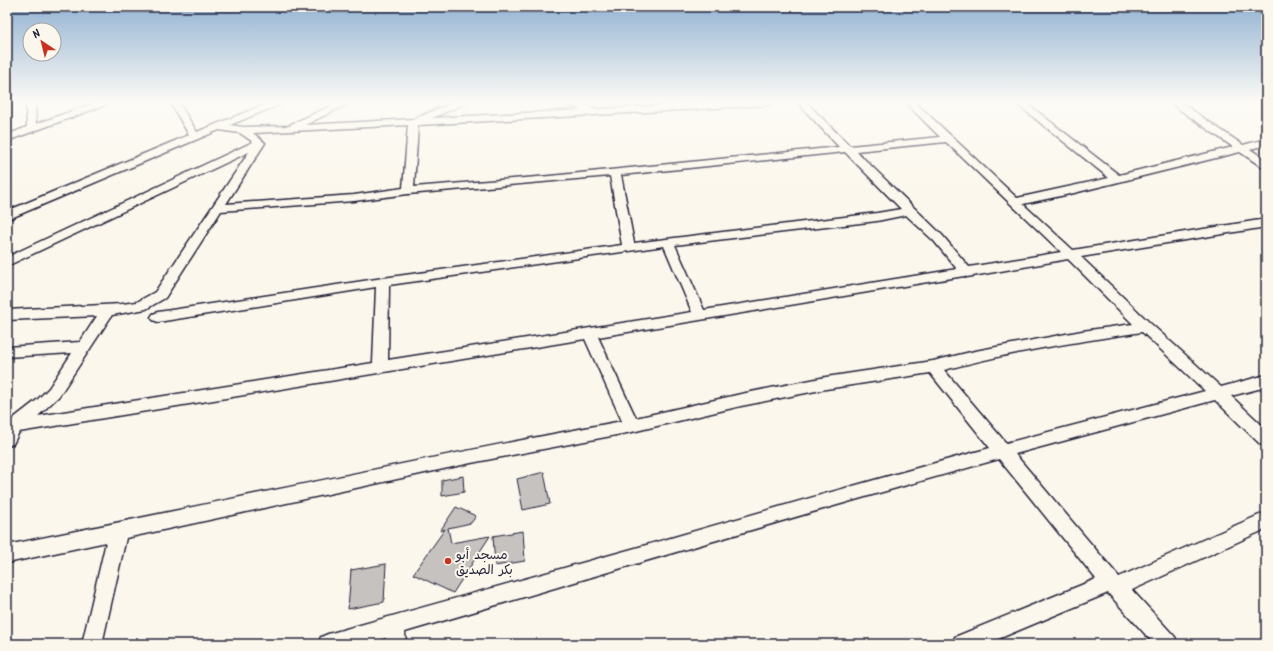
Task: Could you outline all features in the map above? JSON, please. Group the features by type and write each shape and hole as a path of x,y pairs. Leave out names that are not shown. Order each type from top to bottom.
{"street":[{"path":"7,138 21,132"},
{"path":"192,132 195,137"},
{"path":"7,215 206,132"},
{"path":"246,132 260,143"},
{"path":"7,262 282,132"},
{"path":"408,191 412,132"},
{"path":"831,132 909,211 938,238 967,273"},
{"path":"941,132 1071,254 1144,327 1218,393 1266,440"},
{"path":"1058,132 1116,178"},
{"path":"1219,132 1266,165"},
{"path":"216,208 354,198 408,191 948,139"},
{"path":"1014,202 1070,190 1266,142"},
{"path":"7,315 108,311 138,307 150,303 160,295 260,143"},
{"path":"615,172 629,248"},
{"path":"158,317 383,282 668,242 878,217 909,211"},
{"path":"9,431 380,366 967,273 1071,254 1266,223"},
{"path":"668,242 700,315"},
{"path":"380,366 383,282"},
{"path":"9,431 43,404 54,392 108,311"},
{"path":"7,554 472,456 632,426 741,400 826,383 932,367 975,356 1082,336 1144,327"},
{"path":"589,332 632,426"},
{"path":"7,352 85,347"},
{"path":"932,367 1114,585 1168,644"},
{"path":"328,644 658,550 846,494 1218,393 1266,382"},
{"path":"962,644 1114,585 1266,520"},
{"path":"92,644 118,531"},
{"path":"395,624 396,644"}],"building":[{"path":"544,472 550,504 523,510 517,479"},
{"path":"463,476 464,492 442,496 442,480"},
{"name":"مسجد أبو بكر الصديق","path":"456,507 476,516 471,523 448,528 451,543 490,536 453,593 413,574 445,529 440,531"},
{"path":"523,531 525,561 495,566 493,536"},
{"path":"386,564 384,602 348,609 351,570"}],"place":[{"name":"مسجد أبو بكر الصديق","path":"448,561"}]}
